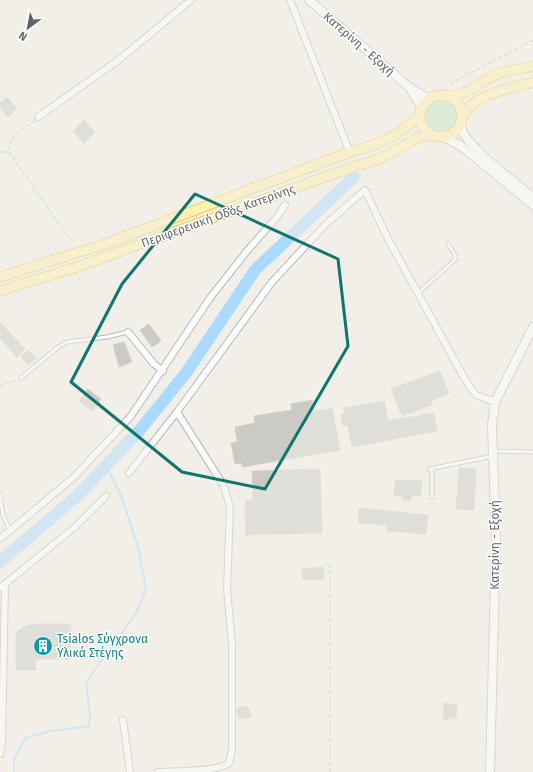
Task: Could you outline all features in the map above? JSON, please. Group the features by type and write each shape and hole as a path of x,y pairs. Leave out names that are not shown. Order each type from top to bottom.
{"main road":[{"name":"Κατερίνη - Εξοχή","path":"309,0 409,87 428,100"},
{"path":"533,66 506,71 493,76 463,94 448,96 437,95 428,100 421,111 423,127 432,135 444,137 469,152 533,205"},
{"path":"444,137 453,134 460,126 463,116 469,107 482,99 533,82"},
{"name":"Κατερίνη - Εξοχή","path":"409,87 421,111"},
{"path":"448,96 458,103 463,116"},
{"name":"Περιφερειακή Οδός Κατερίνης","path":"0,277 105,244 350,152 380,144 397,135 421,111"},
{"path":"460,126 463,134 473,146 533,198"},
{"name":"Περιφερειακή Οδός Κατερίνης","path":"0,291 86,264 355,166 379,159 420,137 432,135"},
{"name":"Κατερίνη - Εξοχή","path":"490,772 496,540 492,426 495,402 533,327"}],"street":[{"path":"38,118 120,58 191,0"},
{"path":"290,0 348,148"},
{"path":"129,473 177,412 272,282 326,224 365,190 418,294 466,381 476,395 495,402"},
{"path":"0,539 74,477 131,416 210,298 247,251 277,217 285,205"},
{"path":"128,332 154,364 163,370"},
{"path":"158,772 220,768 229,762 232,750 232,644 227,590 230,508 224,486 177,412"},
{"path":"0,754 2,586 74,527 106,496"},
{"path":"123,720 130,772"}],"lane":[{"path":"418,294 455,260 448,244"},
{"path":"21,378 57,348 67,342 107,337 128,332"},
{"path":"432,498 430,469 493,454 533,452"},
{"path":"0,495 3,515 10,531"}],"path":[{"path":"450,84 533,40"},
{"path":"38,118 16,134 9,146 9,152 69,238"},
{"path":"0,152 9,152"},
{"path":"0,386 21,378"},
{"path":"330,564 330,772"}],"highlighted area":[{"path":"195,194 338,259 348,346 265,489 182,472 71,382 122,284"}],"green space":[{"path":"438,100 444,100 454,107 457,116 456,122 450,129 444,132 438,132 428,125 425,119 425,113 432,103"}],"building":[{"path":"7,97 17,109 8,117 0,108 0,103"},
{"path":"84,120 95,132 84,143 73,131"},
{"path":"0,322 25,349 17,357 0,339"},
{"path":"149,324 161,341 152,347 140,330"},
{"path":"124,342 132,362 119,367 113,345"},
{"path":"28,350 36,358 28,365 21,356"},
{"path":"440,371 449,394 431,401 432,405 402,416 391,389"},
{"path":"88,389 101,399 92,411 79,401"},
{"path":"312,400 314,411 332,408 340,450 243,467 242,463 235,464 231,443 237,442 235,427 255,423 254,416 292,410 291,404"},
{"path":"384,401 388,421 434,413 437,431 352,447 348,425 343,426 341,414 345,413 344,408"},
{"path":"459,468 476,469 474,510 456,509"},
{"path":"320,469 322,533 246,535 245,504 246,500 253,500 252,471"},
{"path":"395,480 422,481 421,496 411,495 411,501 402,500 402,496 394,496"},
{"path":"359,508 428,515 426,534 387,531 387,525 358,523"},
{"path":"323,567 324,579 303,580 302,569"},
{"name":"Tsialos Σύγχρονα Υλικά Στέγης","path":"35,624 71,624 70,659 36,659 36,670 16,670 16,633 24,626"},
{"path":"444,703 457,705 456,718 449,717 449,720 443,720"},
{"path":"248,706 251,717 239,719 237,708"}],"waterway":[{"path":"0,562 76,497 139,431 186,373 255,270 354,177"},
{"path":"14,772 14,759 25,738 51,731 89,726 90,714 86,682 137,612 146,589 138,547 122,498 106,465"}],"place":[{"name":"Tsialos Σύγχρονα Υλικά Στέγης","path":"43,646"}]}
